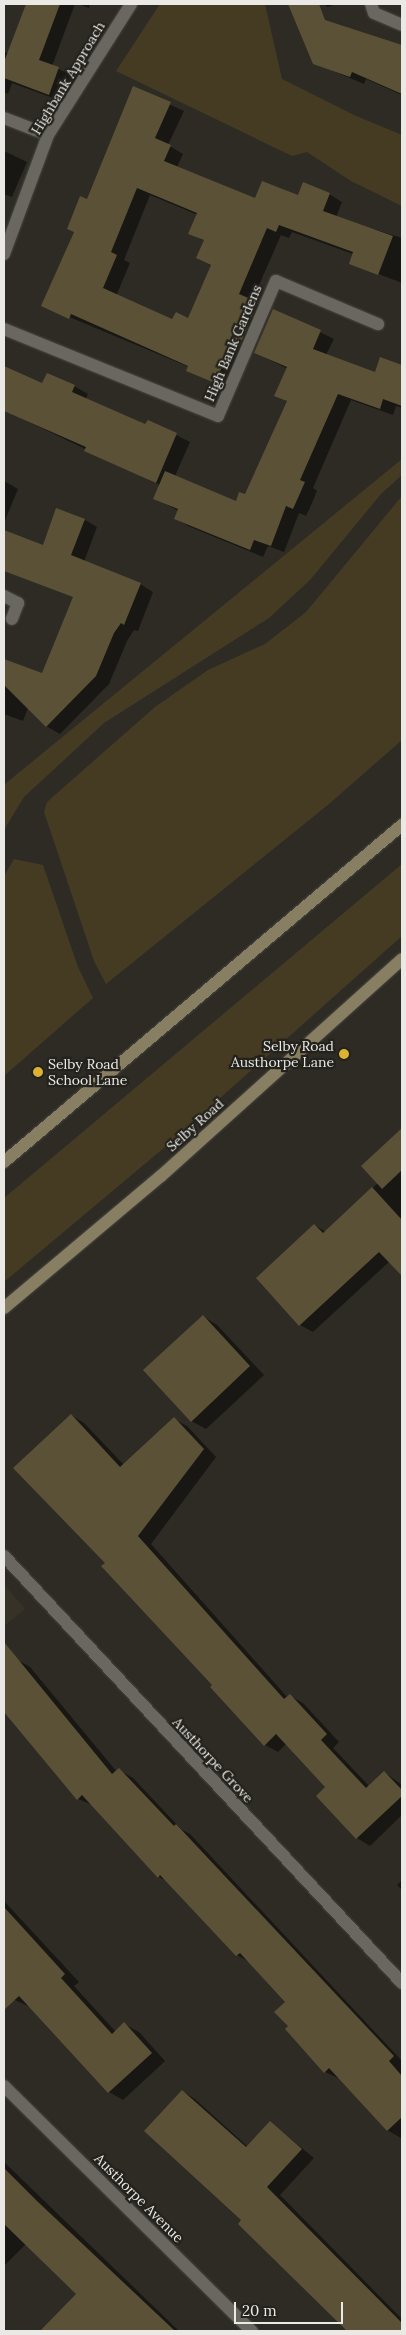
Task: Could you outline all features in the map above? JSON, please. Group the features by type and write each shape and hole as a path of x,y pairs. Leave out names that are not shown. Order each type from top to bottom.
{"main road":[{"path":"4,1162 402,825"},
{"name":"Selby Road","path":"4,1308 161,1176 402,959"}],"street":[{"name":"Highbank Approach","path":"4,254 48,135 130,4"},
{"path":"371,4 374,13 402,25"},
{"path":"4,118 48,135"},
{"name":"High Bank Gardens","path":"4,329 218,416 276,281 378,324"},
{"path":"4,596 18,603 12,619"},
{"name":"Austhorpe Grove","path":"4,1556 402,1983"},
{"name":"Austhorpe Avenue","path":"4,2086 252,2331"}],"shaded area":[{"path":"160,4 265,4 282,79 354,115 402,135 402,206 351,181 307,152 292,156 116,71"},
{"path":"402,459 402,475 381,494 310,580 269,618 104,723 24,797 4,830 5,784"},
{"path":"402,496 402,740 329,804 106,984 94,961 44,812 47,802 155,707 208,670 265,644 306,612"},
{"path":"14,859 43,865 78,967 93,998 4,1076 4,876"},
{"path":"402,864 402,936 165,1147 4,1282 4,1198"},
{"path":"4,1584 25,1609 4,1626"}],"building":[{"path":"26,4 60,4 39,60 59,67 49,95 4,78 4,62"},
{"path":"288,4 319,4 325,20 402,45 402,94 352,72 350,77 313,64"},
{"path":"133,86 171,102 155,138 171,145 164,161 255,198 262,181 298,195 303,182 330,193 323,211 393,236 378,275 349,264 353,252 279,225 276,232 267,228 239,294 258,302 239,347 232,344 215,383 186,371 188,366 71,314 69,319 41,306 74,232 67,229 80,196 87,199","holes":["137,188 197,213 188,234 204,240 196,258 211,265 188,318 176,312 172,319 103,288 117,255 111,252"]},
{"path":"273,309 321,330 313,349 375,372 380,357 402,365 402,406 383,399 380,409 338,394 300,480 305,482 293,509 286,506 271,546 254,540 250,550 174,519 178,509 153,499 165,471 236,501 239,492 245,494 287,401 274,396 287,367 254,353"},
{"path":"4,366 42,383 47,373 75,385 72,392 145,424 148,420 177,433 156,483 84,451 86,447 4,411"},
{"path":"56,508 85,519 71,555 141,583 124,625 121,623 114,633 96,676 46,727 4,685 4,659 42,673 73,597 4,571 4,530 43,545"},
{"path":"402,1128 402,1170 382,1189 361,1166"},
{"path":"372,1187 402,1220 402,1276 379,1252 299,1326 256,1278 314,1224 323,1233"},
{"path":"203,1315 250,1366 191,1422 143,1370"},
{"path":"71,1414 120,1467 174,1417 204,1449 138,1536 284,1699 290,1694 327,1734 321,1740 366,1788 384,1771 402,1790 402,1796 356,1839 316,1796 325,1787 276,1734 264,1746 210,1687 212,1685 101,1566 105,1563 13,1468"},
{"path":"4,1642 112,1774 119,1768 174,1826 176,1824 394,2056 389,2061 402,2076 402,2117 387,2131 329,2068 324,2073 285,2029 288,2026 274,2012 285,2002 240,1953 236,1956 160,1875 158,1878 82,1795 77,1800 4,1712"},
{"path":"4,1907 65,1974 61,1978 112,2034 124,2022 152,2053 108,2093 19,1996 4,2010"},
{"path":"182,2090 246,2147 270,2121 302,2149 267,2187 402,2323 402,2331 347,2331 238,2224 241,2220 144,2131"},
{"path":"4,2168 175,2331 40,2331 76,2294 4,2224"}],"place":[{"name":"Selby Road Austhorpe Lane","path":"344,1054"},
{"name":"Selby Road School Lane","path":"38,1072"}]}
